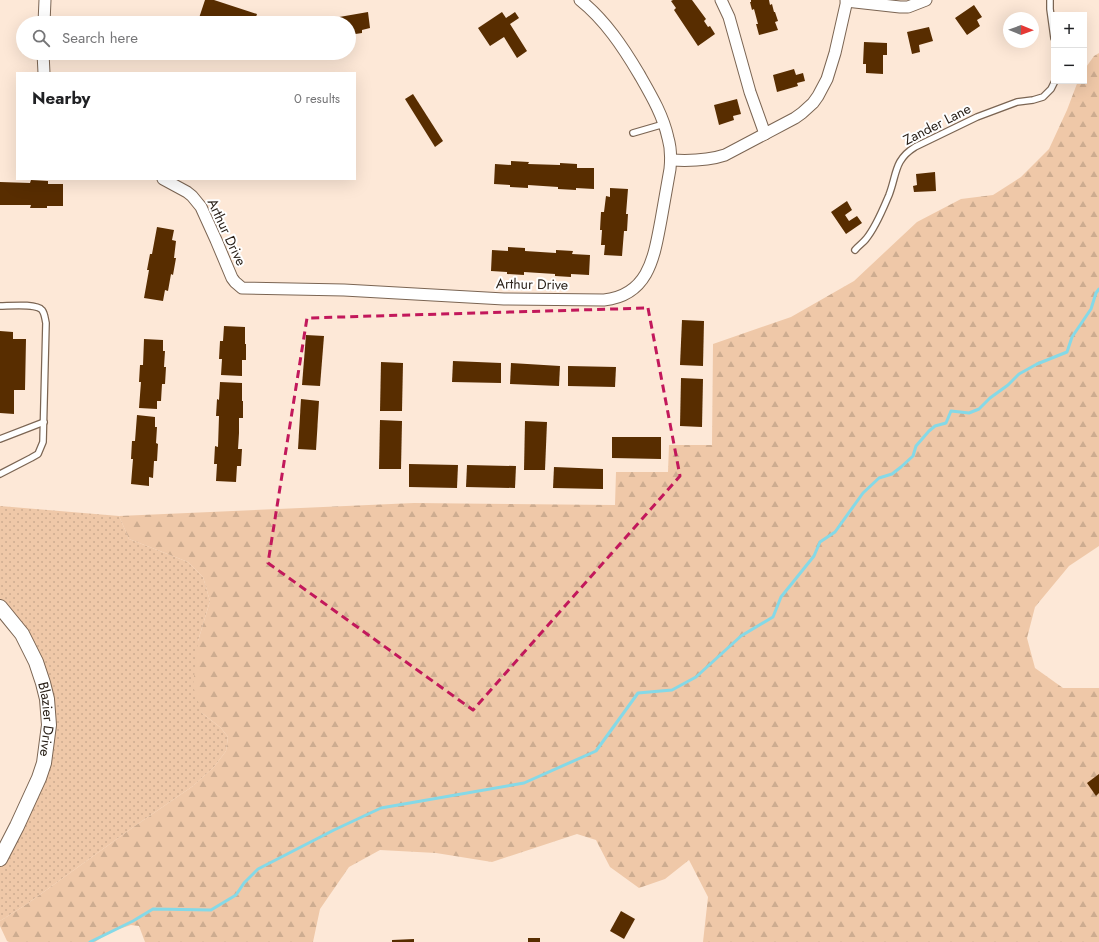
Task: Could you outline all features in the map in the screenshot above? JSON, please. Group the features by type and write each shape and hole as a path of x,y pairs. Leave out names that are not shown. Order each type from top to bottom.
{"street":[{"path":"45,16 46,0"},
{"name":"Arthur Drive","path":"165,180 188,192 201,207 234,282 242,288 301,288 504,299 604,300 618,298 630,292 640,282 654,258 668,184 671,160 670,146 664,124 655,102 627,54 602,20 580,0"},
{"path":"721,0 729,18 750,92 765,134"},
{"path":"671,160 702,160 717,158 802,114 821,92 827,79 847,0 900,7 926,0"},
{"path":"43,60 44,72"},
{"name":"Blazier Drive","path":"0,607 22,634 36,662 46,694 49,725 44,763 40,778 0,859"}],"lane":[{"path":"1050,0 1051,16"},
{"name":"Zander Lane","path":"855,250 866,240 874,228 890,193 899,163 907,153 915,147 977,117 1017,102 1043,97 1054,84"},
{"path":"633,133 664,124"},
{"path":"0,306 33,306 39,308 43,311 46,323 43,442 38,454 0,474"},
{"path":"0,439 44,422"}],"highlighted area":[{"path":"648,308 680,476 473,710 268,563 307,318"}],"green space":[{"path":"1099,53 1099,546 1069,566 1035,607 1027,638 1035,668 1063,688 1099,688 1099,942 703,942 708,897 689,860 665,879 639,888 610,867 596,840 577,834 492,862 436,853 380,850 349,867 320,909 313,942 145,942 139,926 131,925 110,932 95,942 7,941 0,926 0,921 27,904 193,786 214,767 226,751 228,737 221,728 202,713 193,686 198,641 210,601 203,577 188,562 129,539 119,516 414,503 615,505 616,472 668,472 669,445 712,445 713,344 791,317 854,281 917,222 961,199 993,195 1021,177 1049,149 1077,84 1087,84 1087,66 1094,56"},
{"path":"0,506 119,516 129,539 188,562 203,577 210,601 198,641 202,713 221,728 228,737 226,751 214,767 193,786 27,904 0,921 0,859 44,763 43,683 0,607"}],"building":[{"path":"205,0 214,0 257,14 256,16 200,16"},
{"path":"692,0 706,19 704,21 708,27 710,26 715,34 698,46 674,10 676,8 671,1"},
{"path":"751,0 769,0 778,21 775,22 778,30 759,35 756,24 758,24 754,9 752,10"},
{"path":"974,5 982,17 977,20 980,26 967,35 955,18"},
{"path":"368,12 370,28 362,30 362,33 356,34 356,16 345,16"},
{"path":"502,12 506,18 515,12 519,18 510,24 527,51 517,58 504,37 490,46 478,28"},
{"path":"929,27 933,41 919,45 920,52 912,54 907,32"},
{"path":"864,42 887,43 887,55 883,55 883,74 866,73 866,64 863,64"},
{"path":"794,69 796,75 803,73 805,81 797,83 798,86 777,92 773,75"},
{"path":"413,94 443,141 435,147 405,99"},
{"path":"737,99 741,114 733,116 734,120 719,125 714,105"},
{"path":"511,161 529,162 528,164 577,164 577,168 594,168 594,189 558,189 558,187 528,185 528,188 494,184 495,164 511,165"},
{"path":"935,172 936,191 914,192 913,186 917,185 916,174"},
{"path":"31,180 48,181 48,184 63,184 63,206 30,208 31,205 0,205 0,182 30,183"},
{"path":"610,188 628,189 626,214 628,214 627,231 624,231 622,256 604,255 605,245 601,245 601,212 604,212 606,196 610,197"},
{"path":"847,201 852,210 845,215 849,221 857,216 862,223 846,234 831,212"},
{"path":"157,227 174,230 172,240 176,241 174,258 176,258 173,275 171,274 168,291 165,290 163,301 144,298 149,270 147,270 150,254 152,254"},
{"path":"508,247 525,248 525,251 556,253 556,250 573,251 572,254 590,255 589,275 571,274 571,277 555,276 555,274 524,272 524,275 507,274 507,272 491,271 492,250 508,251"},
{"path":"682,320 704,321 703,366 680,365"},
{"path":"224,326 245,327 246,360 242,360 242,376 221,375 222,359 219,359 220,341 223,341"},
{"path":"0,331 13,332 13,339 26,339 25,390 14,390 14,414 0,413"},
{"path":"306,335 324,336 320,386 302,385"},
{"path":"144,339 163,340 163,351 165,351 164,367 166,367 165,384 162,384 161,401 157,401 157,409 139,408 141,382 139,382 140,365 143,365"},
{"path":"453,361 501,363 501,383 452,382"},
{"path":"381,362 403,363 402,411 380,411"},
{"path":"511,363 560,366 559,386 510,384"},
{"path":"568,366 616,367 615,387 568,386"},
{"path":"681,378 703,379 702,427 680,426"},
{"path":"220,382 242,383 243,418 239,418 238,449 242,449 241,466 237,466 236,482 216,481 217,464 214,464 215,446 218,447 219,416 216,416"},
{"path":"301,399 319,401 316,450 298,449"},
{"path":"137,415 155,417 155,427 157,427 157,461 154,461 153,478 149,477 149,486 131,484 133,459 131,459 132,441 135,441"},
{"path":"380,420 402,421 401,469 379,469"},
{"path":"525,421 547,422 545,470 524,470"},
{"path":"612,437 661,437 661,459 612,458"},
{"path":"409,464 458,465 457,488 409,487"},
{"path":"467,465 516,466 515,488 466,487"},
{"path":"554,467 603,469 603,489 553,488"},
{"path":"1099,774 1099,793 1096,796 1087,783"},
{"path":"621,911 635,919 624,939 610,931"},
{"path":"528,938 540,938 540,942 528,942"},
{"path":"414,939 414,942 392,942 392,940"}],"waterway":[{"path":"90,942 133,921 153,909 211,910 236,895 244,883 258,869 381,808 524,783 596,751 638,693 672,690 696,677 741,636 773,617 781,597 814,556 820,542 835,532 863,493 879,478 892,474 913,456 916,446 935,426 946,423 951,411 969,413 979,409 1019,374 1037,364 1067,352 1072,337 1091,309 1096,293 1099,289"}]}
